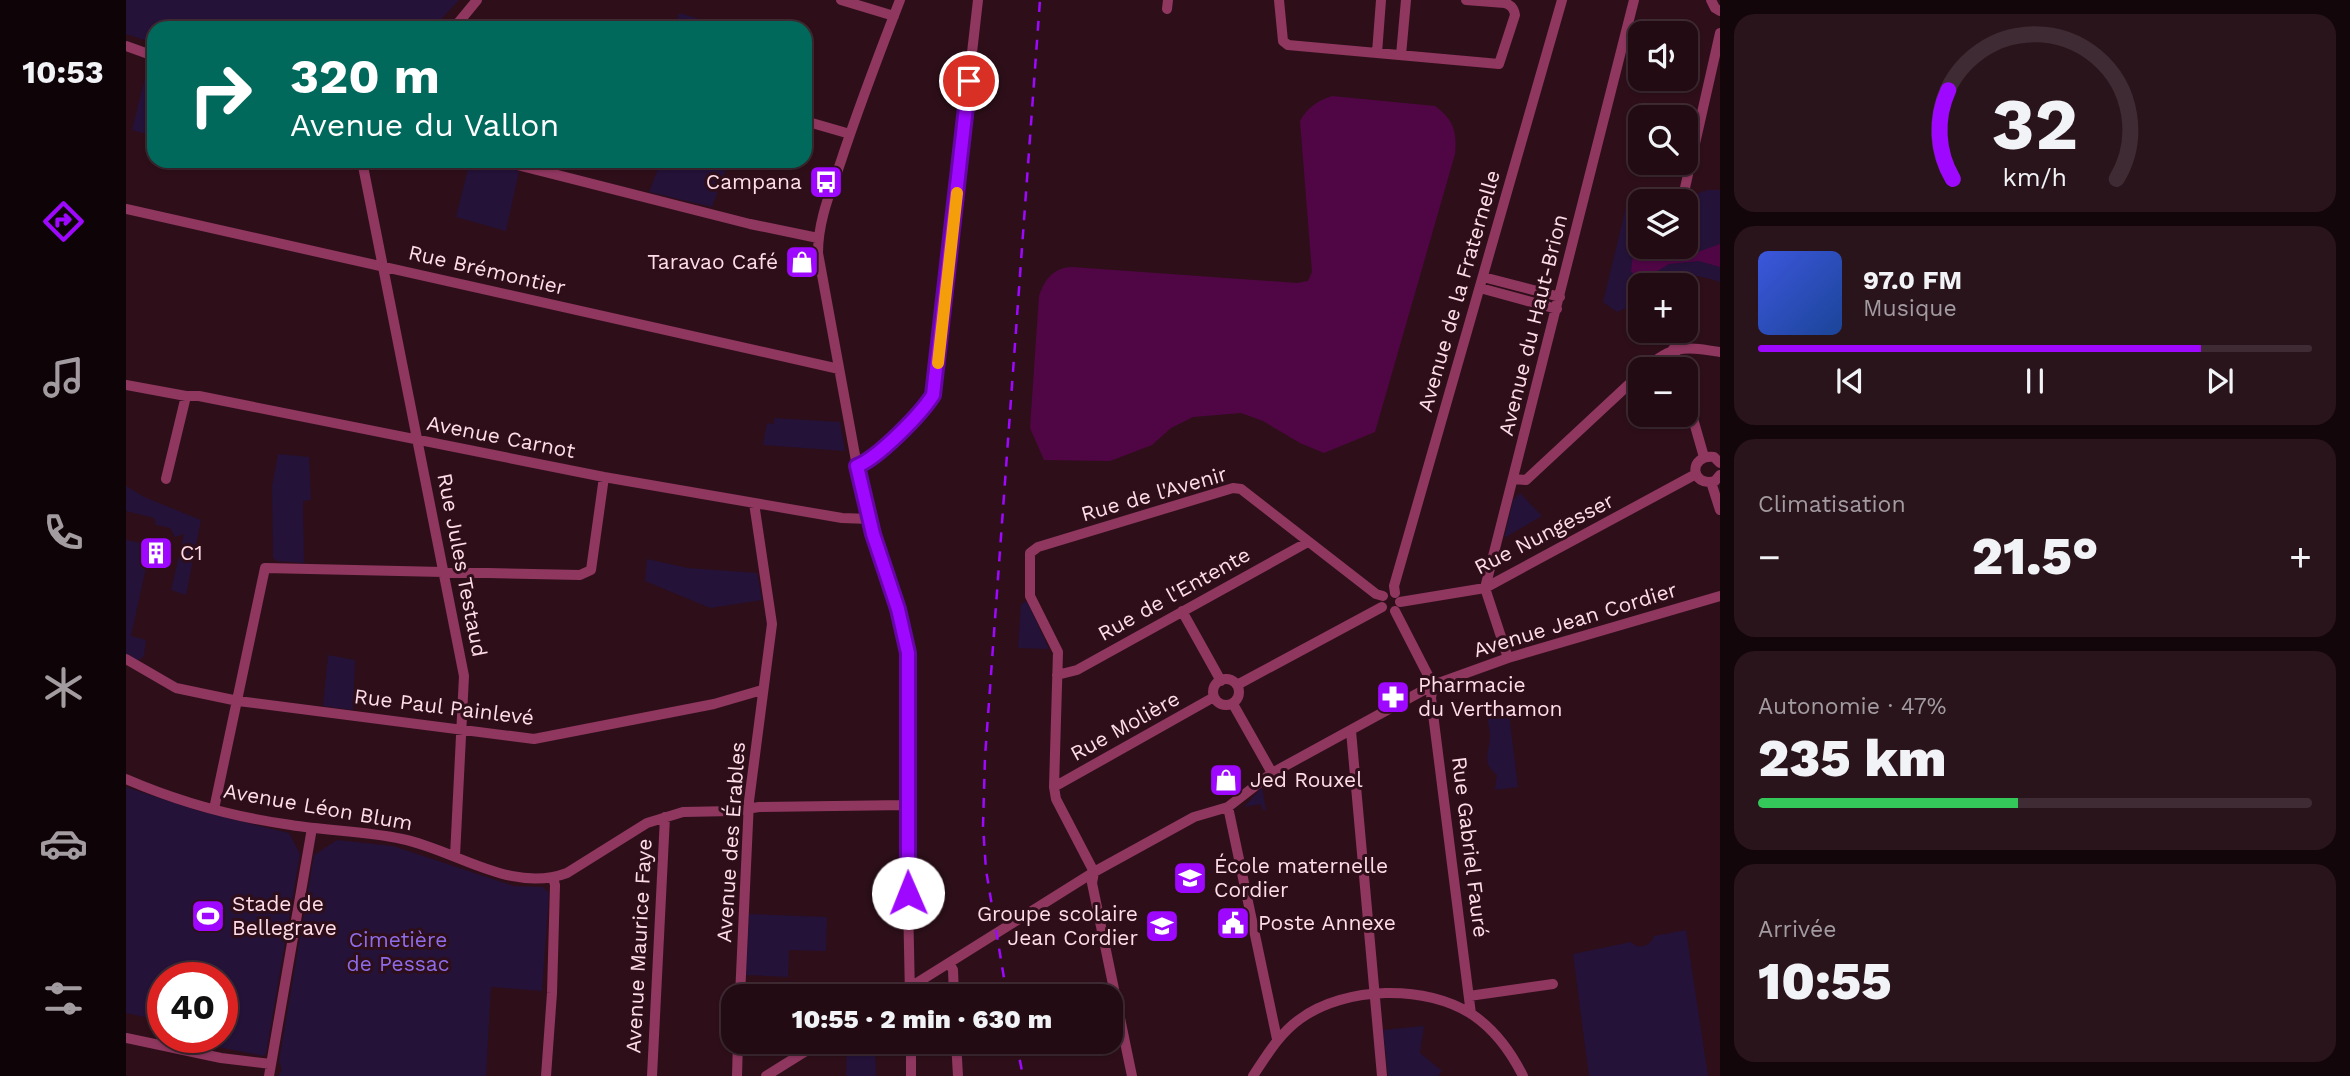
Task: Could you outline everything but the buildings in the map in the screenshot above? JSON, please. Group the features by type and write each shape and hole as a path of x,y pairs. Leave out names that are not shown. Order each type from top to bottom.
{"street":[{"path":"464,21 462,19 477,0"},
{"path":"841,0 894,16"},
{"path":"900,0 826,205 818,238 818,253 857,466 908,653 906,805 910,984"},
{"path":"857,466 871,459 926,407 933,395 978,0"},
{"path":"1279,0 1283,41 1288,45 1499,64 1515,15 1514,10 1505,3 1466,0"},
{"path":"1377,53 1381,0"},
{"path":"1401,55 1406,0"},
{"name":"Avenue de la Fraternelle","path":"1397,602 1394,586 1562,0"},
{"name":"Avenue du Haut-Brion","path":"1485,588 1634,0"},
{"path":"1711,0 1720,11"},
{"path":"1685,189 1720,33"},
{"path":"126,46 147,54"},
{"path":"812,123 850,134"},
{"name":"Rue Jules Testaud","path":"363,168 464,676 455,856"},
{"path":"530,168 750,224 818,238"},
{"name":"Rue Brémontier","path":"126,209 839,369"},
{"path":"1483,277 1560,297"},
{"path":"1480,288 1557,309"},
{"path":"1659,357 1673,349 1720,352"},
{"path":"1673,349 1675,357"},
{"name":"Avenue Carnot","path":"126,385 198,396 604,477 842,519 870,519"},
{"path":"1513,479 1526,480 1628,385"},
{"path":"166,479 186,396"},
{"path":"1695,427 1704,457"},
{"path":"1720,463 1713,457 1704,457 1698,462 1696,474 1701,480 1716,479 1720,510"},
{"name":"Rue Nungesser","path":"1383,601 1390,592 1397,602 1485,588 1696,474"},
{"path":"214,809 265,568 580,575 591,570 604,477"},
{"name":"Rue de l'Avenir","path":"1057,675 1058,652 1030,596 1030,554 1038,548 1233,488 1241,489 1376,593 1391,612 1397,602"},
{"name":"Avenue des Érables","path":"741,984 748,809 772,624 754,503"},
{"name":"Rue de l'Entente","path":"1057,675 1077,670 1308,542"},
{"path":"1485,588 1508,658"},
{"name":"Avenue Jean Cordier","path":"921,984 949,963 1094,872 1194,817 1228,807 1272,773 1352,732 1433,685 1508,658 1720,596"},
{"path":"1237,685 1383,601"},
{"path":"1397,602 1433,685"},
{"path":"1182,611 1221,681"},
{"name":"Rue Paul Painlevé","path":"126,659 176,688 238,701 534,739 714,704 762,690"},
{"path":"1057,675 1056,799 1094,872 1092,883 1132,1076"},
{"path":"1230,680 1237,685 1238,697 1233,704 1224,705 1214,697 1214,690 1221,681 1230,680"},
{"name":"Rue Gabriel Fauré","path":"1433,685 1431,698 1471,1014"},
{"name":"Rue Molière","path":"1054,787 1214,697"},
{"path":"1233,704 1272,773"},
{"path":"1352,732 1382,1076"},
{"name":"Avenue Léon Blum","path":"126,779 177,799 214,809 312,828 404,839 517,877 553,878 567,873 647,823 683,811 906,805"},
{"path":"1228,807 1277,1039"},
{"name":"Avenue Maurice Faye","path":"652,1076 665,817"},
{"path":"269,1076 312,828"},
{"path":"546,1076 552,993 553,878"},
{"path":"949,963 953,971 954,984"},
{"path":"1469,996 1553,984"},
{"path":"1253,1076 1277,1039 1301,1018 1348,997 1375,992 1414,995 1447,1003 1471,1014 1506,1047 1523,1076"},
{"path":"126,1038 221,1058 271,1064"},
{"path":"737,1076 738,1054"},
{"path":"766,1076 801,1054"},
{"path":"911,1054 911,1076"},
{"path":"957,1054 958,1076"}],"green space":[{"path":"126,0 459,0 440,21 147,21 147,41 126,34"},
{"path":"679,13 707,21 677,21"},
{"path":"147,69 147,134 132,130"},
{"path":"468,168 507,168 519,171 506,231 456,217"},
{"path":"658,168 726,168 712,207 649,192"},
{"path":"1720,190 1720,282 1698,276 1698,273 1628,273 1628,307 1617,312 1603,302 1628,199 1628,259 1698,259 1698,193"},
{"path":"774,418 840,422 845,451 763,445 767,423 774,424"},
{"path":"278,454 309,457 311,500 303,501 304,563 276,561 273,558 272,486"},
{"path":"126,486 144,497 201,520 186,595 171,590 184,534 175,537 170,528 156,525 154,518 126,511"},
{"path":"1520,493 1542,516 1504,538 1513,500"},
{"path":"126,540 151,545 131,636 146,640 144,656 138,661 126,654"},
{"path":"647,559 688,568 757,573 762,600 710,608 645,581"},
{"path":"1027,601 1049,649 1018,648 1021,604"},
{"path":"328,655 355,660 353,710 323,706"},
{"path":"1508,706 1518,787 1495,790 1497,775 1487,761 1490,736 1487,717 1495,708"},
{"name":"Stade de Bellegrave","path":"126,787 199,811 289,833 300,854 266,1054 263,1056 238,1051 238,962 147,962 147,1018 126,1013"},
{"path":"1262,787 1266,810 1263,810 1261,804 1244,807"},
{"name":"Cimetière de Pessac","path":"337,840 393,846 514,886 543,887 549,893 542,991 491,987 486,1076 278,1076 282,1070 279,1061 314,855"},
{"path":"749,914 827,917 826,951 789,950 788,977 746,975"},
{"path":"1686,930 1708,1076 1589,1076 1573,954 1631,942 1636,946 1645,946 1654,936"},
{"path":"1424,1026 1420,1053 1442,1071 1438,1076 1388,1076 1383,1030"},
{"path":"847,1054 875,1054 876,1076 846,1076"}],"shaded area":[{"path":"1332,96 1435,106 1450,122 1455,139 1455,154 1375,432 1324,453 1300,443 1263,421 1241,413 1193,417 1171,428 1152,445 1110,461 1044,460 1030,428 1039,296 1047,280 1055,272 1072,267 1297,283 1308,281 1312,272 1300,121 1313,105"},
{"path":"1720,244 1720,267 1699,261 1669,264 1654,273 1631,271 1632,259 1698,259 1698,252"}],"railway":[{"path":"1005,984 986,870 983,826 985,757 1040,0"},
{"path":"1019,1054 1023,1076"}],"slow traffic":[{"path":"938,363 957,193"}],"place":[{"name":"Campana","path":"826,182"},
{"name":"Taravao Café","path":"802,262"},
{"name":"C1","path":"156,553"},
{"name":"Pharmacie du Verthamon","path":"1393,697"},
{"name":"Jed Rouxel","path":"1226,780"},
{"name":"École maternelle Cordier","path":"1190,878"},
{"name":"Stade de Bellegrave","path":"208,916"},
{"name":"Poste Annexe","path":"1233,923"},
{"name":"Groupe scolaire Jean Cordier","path":"1162,926"}],"route":[{"path":"908,893 908,653 898,609 873,534 857,466 871,459 926,407 933,395 969,81"}]}
